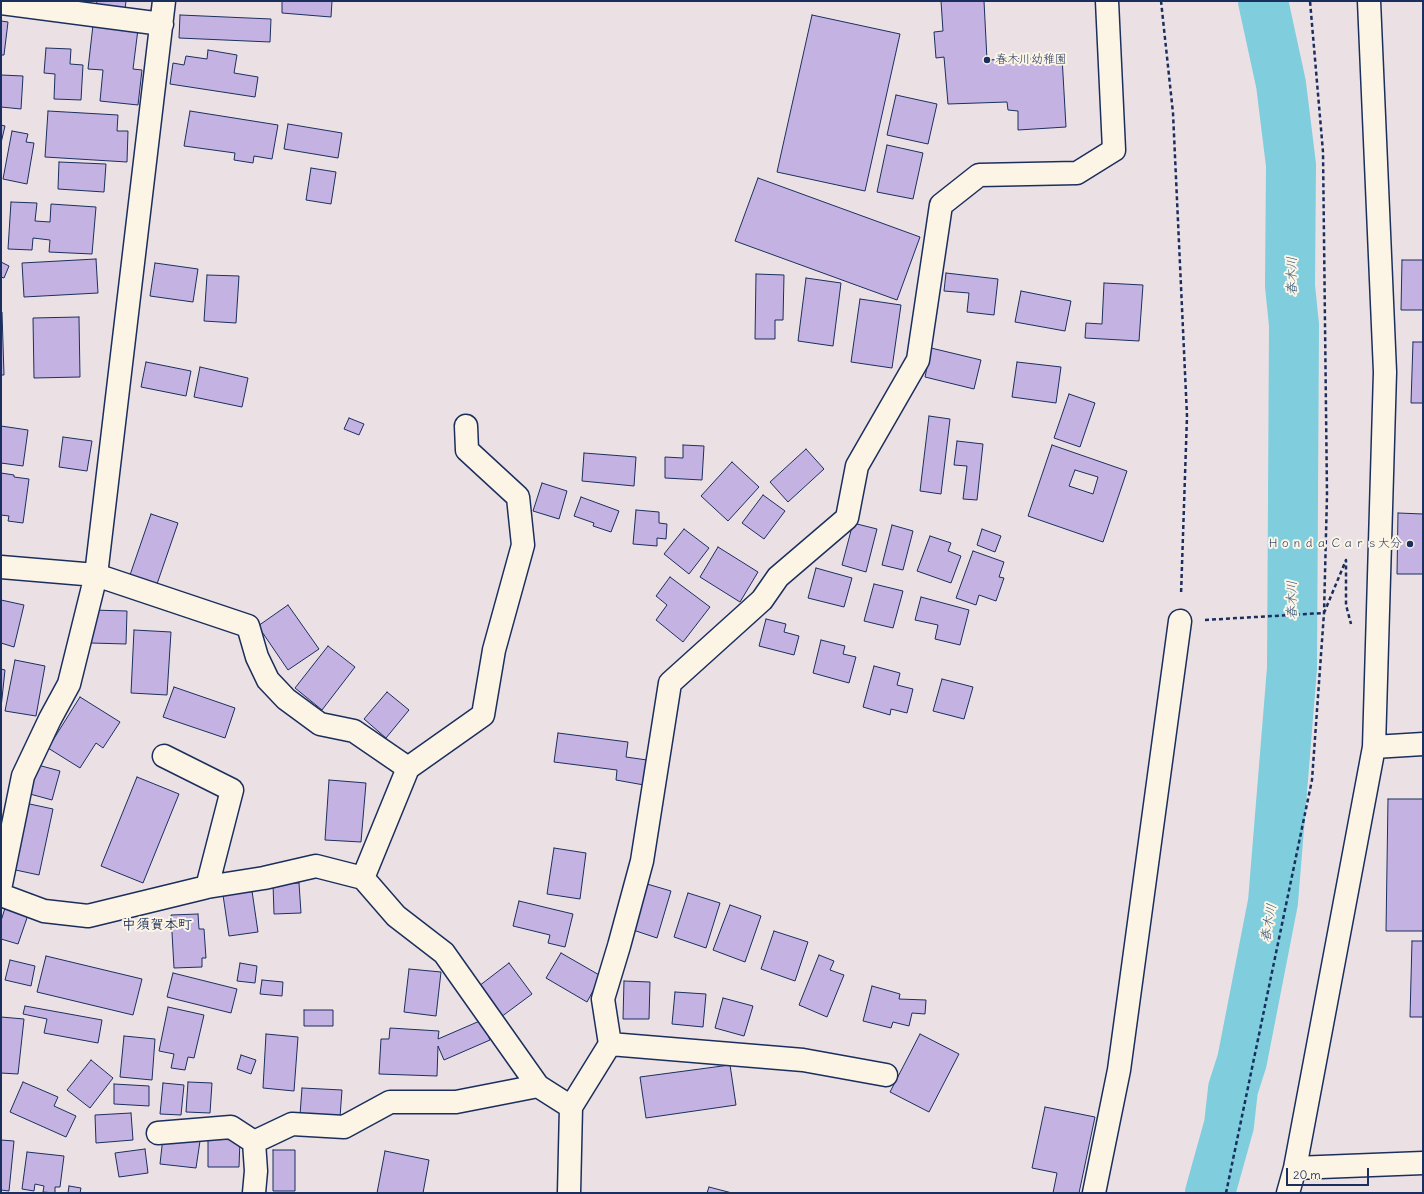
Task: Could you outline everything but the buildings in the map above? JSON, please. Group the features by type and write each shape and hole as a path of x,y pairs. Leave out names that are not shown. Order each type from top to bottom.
{"street":[{"path":"1,884 23,776 69,684 96,575 164,1"},
{"path":"569,1193 571,1107 610,1044 603,999 620,946 642,861 670,683 762,600 778,578 847,518 857,466 918,360 941,206 979,175 1076,173 1114,150 1107,1"},
{"path":"1288,1193 1295,1168 1374,747 1385,372 1369,1"},
{"path":"1,3 162,24"},
{"path":"363,878 408,768 483,715 494,650 523,545 518,497 467,450 466,426"},
{"path":"1,567 96,575 248,626 257,657 268,680 286,699 320,724 354,731 408,768"},
{"path":"1094,1193 1119,1070 1180,621"},
{"path":"1374,747 1423,744"},
{"path":"164,756 232,790 207,887"},
{"path":"1,895 44,911 88,916 207,887 264,878 316,866 363,878 396,916 444,954 538,1086 571,1107"},
{"path":"610,1044 803,1060 886,1075"},
{"path":"254,1142 292,1124 344,1127 390,1102 456,1102 538,1086"},
{"path":"158,1133 231,1127 254,1142"},
{"path":"254,1142 256,1171 254,1193"},
{"path":"1295,1168 1423,1163"}],"path":[{"path":"1161,1 1173,113 1187,416 1180,621 1324,613"},
{"path":"1226,1193 1312,780 1324,613 1327,495 1324,152 1310,1"},
{"path":"1324,613 1346,560 1346,605 1352,628"}],"waterway":[{"name":"春木川","path":"1210,1193 1229,1125 1233,1089 1242,1061 1273,902 1292,668 1294,325 1290,286 1291,165 1281,84 1263,1"}],"place":[{"name":"春木川幼稚園","path":"987,60"},
{"name":"Ｈｏｎｄａ Ｃａｒｓ大分","path":"1410,544"}],"district":[{"name":"中須賀本町","path":"157,925"}]}
